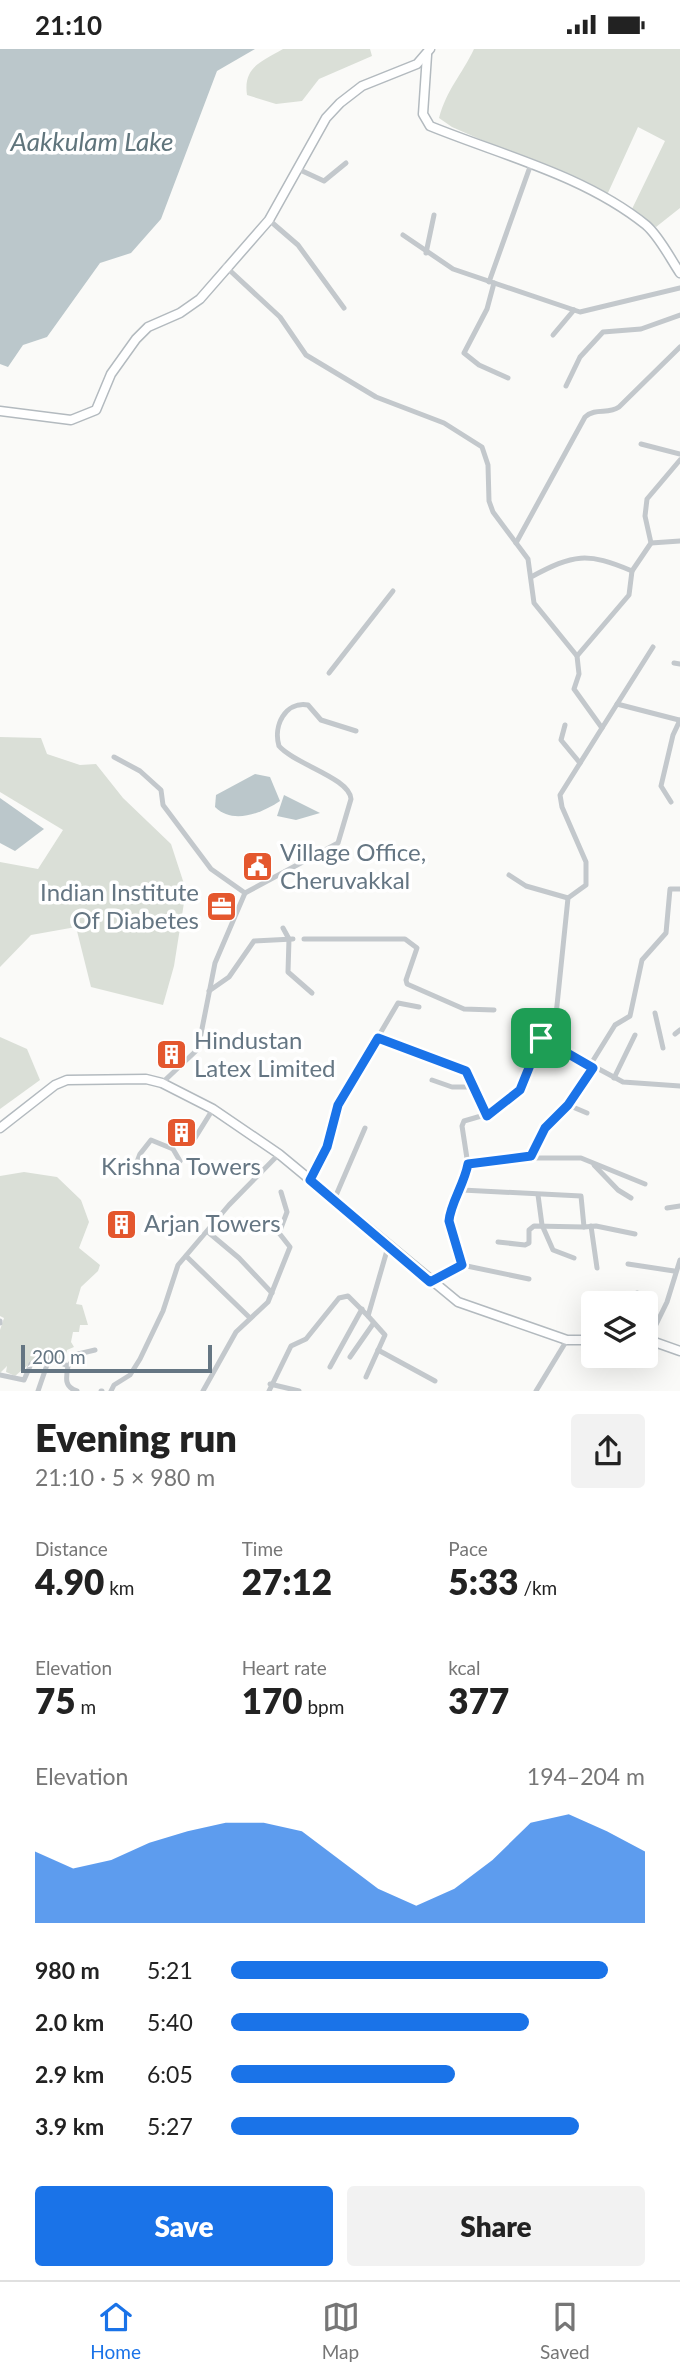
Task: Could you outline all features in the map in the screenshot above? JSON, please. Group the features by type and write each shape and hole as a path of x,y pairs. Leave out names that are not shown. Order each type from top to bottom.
{"main road":[{"path":"428,52 423,107 425,122 531,164 600,197 647,226 680,273"},
{"path":"0,411 58,420 71,420 90,414 100,402 118,362 136,339 148,327 180,313 200,299 225,267 269,220 326,118 340,103 362,86 404,71 428,52"},
{"path":"0,1128 55,1085 67,1080 146,1079 162,1083 213,1108 279,1154 430,1282 474,1310 568,1340 581,1340"},
{"path":"658,1343 680,1351"}],"street":[{"path":"298,169 324,181 346,163"},
{"path":"508,378 479,365 464,353 487,309 492,283 531,164"},
{"path":"426,253 433,215"},
{"path":"269,220 298,245 344,308"},
{"path":"402,235 453,269 580,312 639,300 680,288"},
{"path":"225,267 280,317 306,355 376,397 444,423 482,447 488,465 489,501 500,524 528,559 534,603 577,656 579,674 574,689 602,728"},
{"path":"553,335 574,310"},
{"path":"566,387 580,357 603,333 641,329 680,316"},
{"path":"516,543 585,417 594,411 612,411 619,407 680,347"},
{"path":"641,444 680,454"},
{"path":"577,656 629,595 632,571 651,543 645,516 647,499 680,460"},
{"path":"651,543 680,541"},
{"path":"531,577 578,558 595,557 632,571"},
{"path":"329,673 393,591"},
{"path":"462,1265 449,1221 449,1213 462,1190 468,1164 461,1126 464,1121 487,1116 520,1090 541,1038 556,1016 568,898 586,885 587,868 562,807 560,795 653,647"},
{"path":"162,1083 198,1049 215,963 245,893 338,843 351,799 344,785 288,755 279,746 279,724 286,712 298,704 308,705 321,720 356,731"},
{"path":"617,704 679,720 661,786 671,802"},
{"path":"565,725 561,740 580,763"},
{"path":"114,757 140,771 161,790 163,805 211,869 245,893"},
{"path":"509,875 526,886 568,898"},
{"path":"528,1158 545,1128 568,1105 615,1025 630,1016 642,960 666,933 670,889 680,889"},
{"path":"283,928 291,939 288,972 312,993"},
{"path":"209,991 229,977 254,941 291,939"},
{"path":"303,939 405,939 417,948 406,979 407,984 464,1009 495,1010"},
{"path":"310,1180 327,1147 338,1105 400,1002 419,1007"},
{"path":"655,1013 663,1048"},
{"path":"614,1078 635,1035"},
{"path":"378,1038 461,1067 476,1087 487,1116"},
{"path":"541,1038 623,1082 680,1086"},
{"path":"432,1080 457,1088 476,1087"},
{"path":"568,1105 587,1113"},
{"path":"195,1138 213,1108"},
{"path":"334,1200 365,1128"},
{"path":"134,1170 140,1154 151,1140 173,1149 180,1161"},
{"path":"111,1391 114,1385 130,1375 140,1359 163,1311 171,1281 186,1256 229,1205 279,1154"},
{"path":"468,1164 528,1158 578,1158 645,1184"},
{"path":"591,1162 618,1190 631,1198"},
{"path":"462,1190 581,1196 597,1268"},
{"path":"203,1391 229,1341 249,1317 268,1302 272,1293 290,1247 279,1233 287,1212 281,1192"},
{"path":"538,1195 542,1225 554,1252 574,1258"},
{"path":"667,1208 680,1206"},
{"path":"498,1242 525,1245 529,1243 531,1228 542,1225 587,1226 635,1234"},
{"path":"208,1232 245,1264 272,1293"},
{"path":"368,1316 388,1247"},
{"path":"186,1256 249,1317"},
{"path":"658,1319 667,1302 674,1271 680,1260"},
{"path":"628,1264 674,1271"},
{"path":"430,1282 462,1265 496,1270 528,1279"},
{"path":"299,1391 269,1387 291,1346 306,1339 340,1298 348,1296 385,1335 366,1377"},
{"path":"330,1367 362,1309"},
{"path":"350,1357 373,1324"},
{"path":"536,1391 568,1340"},
{"path":"77,1391 70,1389 66,1382 68,1366 78,1354 95,1350"},
{"path":"378,1350 435,1381"},
{"path":"0,1375 24,1380 30,1363 49,1359 68,1366"},
{"path":"38,1391 49,1359"}],"shaded area":[{"path":"283,49 370,49 372,56 319,79 302,101 276,104 247,95 248,78 255,66"},
{"path":"474,49 680,49 680,208 656,227 632,209 665,141 638,127 607,195 452,127 439,118 450,91"},
{"path":"0,737 41,738 47,754 80,765 96,764 123,798 171,844 186,890 174,966 163,1005 91,987 76,927 31,935 0,967 0,862 38,869 63,830 0,792"},
{"path":"0,1037 27,1049 40,1080 0,1109"},
{"path":"24,1172 57,1177 81,1200 89,1222 79,1248 100,1265 98,1271 81,1287 76,1304 82,1305 88,1325 80,1325 79,1332 73,1332 71,1342 74,1347 67,1350 65,1358 49,1358 37,1347 47,1359 34,1360 15,1376 6,1372 7,1366 0,1373 0,1330 4,1318 0,1316 0,1176"}],"water":[{"name":"Aakkulam Lake","path":"0,49 255,49 217,71 161,219 131,253 100,263 47,337 23,345 8,367 0,364"},
{"path":"255,774 270,777 280,801 265,810 239,816 222,812 215,807 216,795"},
{"path":"284,795 320,813 296,820 277,816"},
{"path":"0,798 44,829 15,851 0,843"}],"place":[{"name":"Village Office, Cheruvakkal","path":"257,867"},
{"name":"Indian Institute Of Diabetes","path":"222,907"},
{"name":"Hindustan Latex Limited","path":"171,1055"},
{"name":"Krishna Towers","path":"181,1133"},
{"name":"Arjan Towers","path":"121,1224"}],"route":[{"path":"378,1038 456,1065 466,1071 476,1087 487,1116 520,1090 530,1073 541,1038 593,1068 568,1105 545,1128 531,1156 526,1159 468,1164 462,1190 449,1213 462,1265 430,1282 310,1180 327,1147 338,1105 378,1038"}]}
